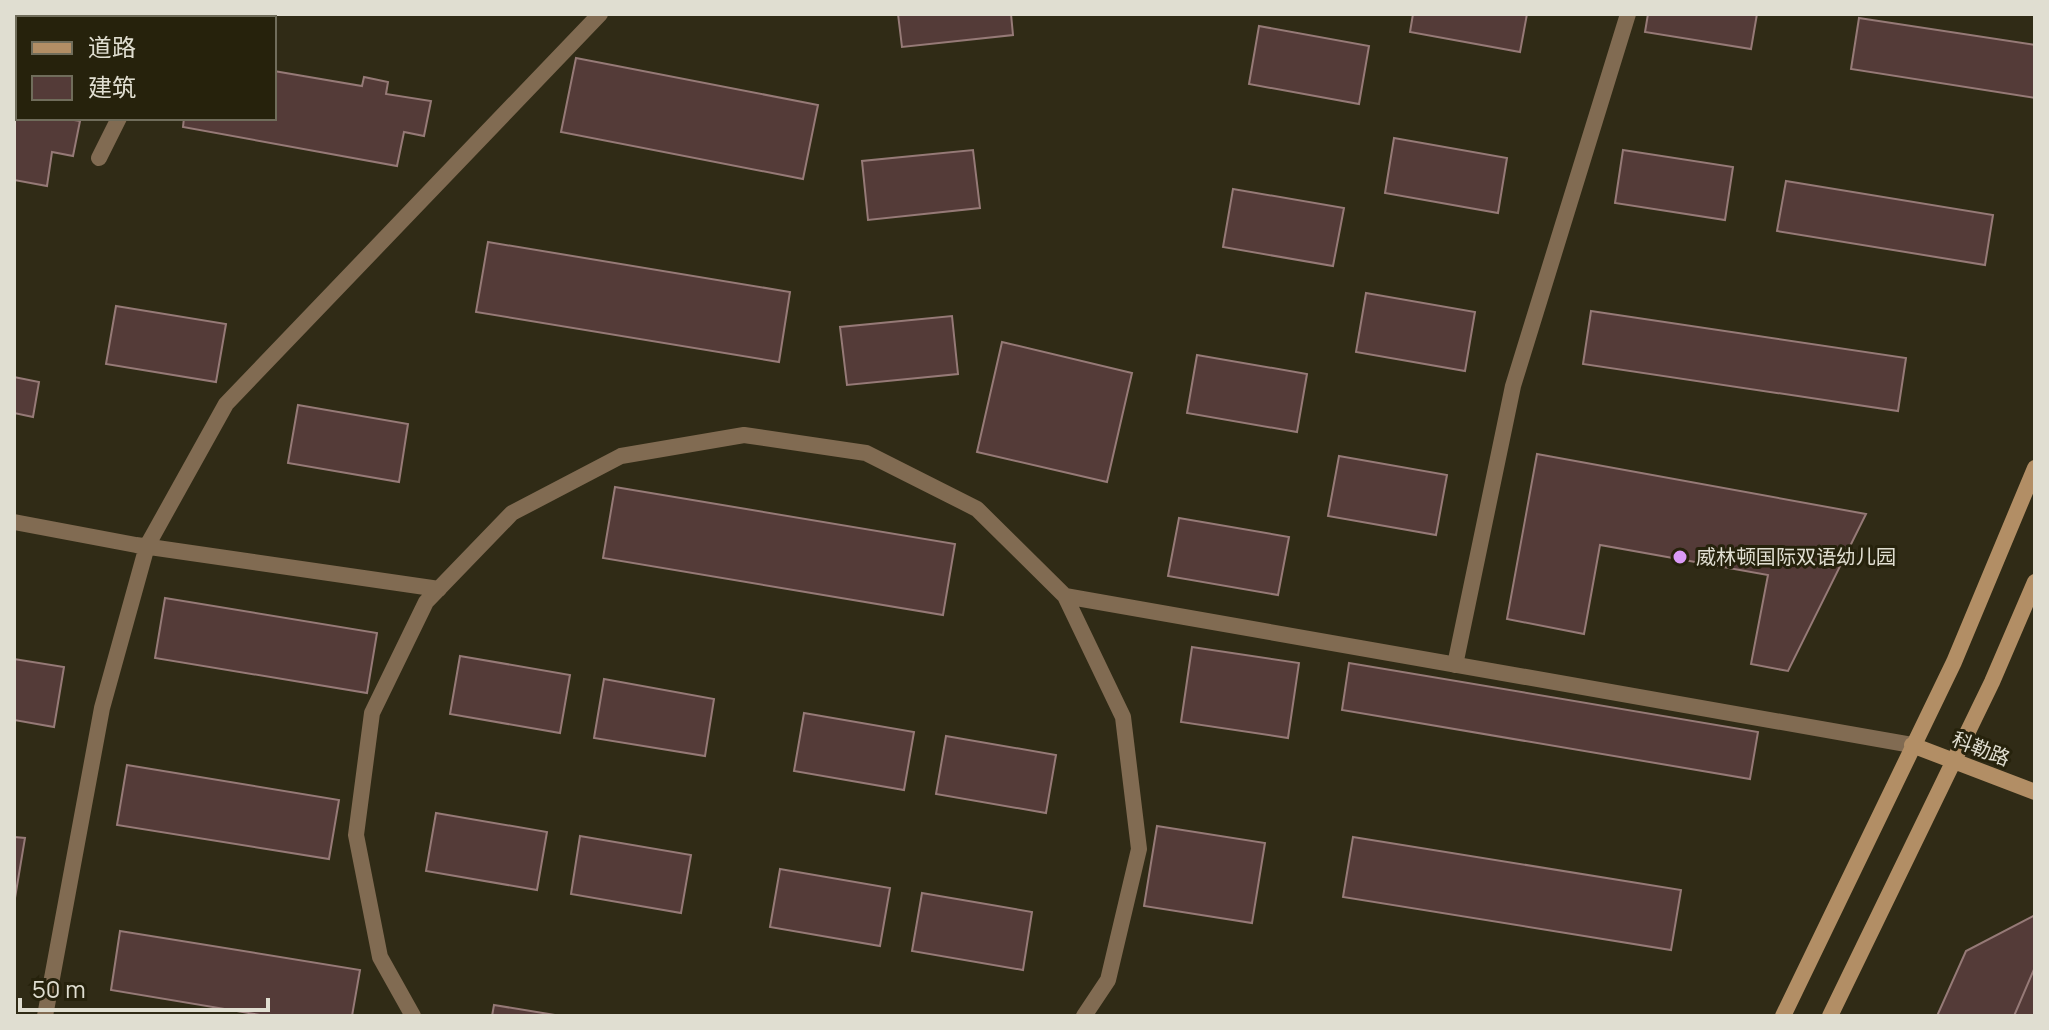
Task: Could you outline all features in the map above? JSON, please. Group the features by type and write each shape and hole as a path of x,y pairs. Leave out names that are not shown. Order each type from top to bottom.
{"street":[{"path":"1783,1016 1954,662 2035,468"},
{"path":"1830,1016 1992,682 2035,582"},
{"name":"科勒路","path":"1912,745 2035,792"}],"lane":[{"path":"45,1016 102,708 147,546 226,404 600,14"},
{"path":"1455,665 1513,386 1628,14"},
{"path":"99,158 118,120"},
{"path":"413,1016 380,957 356,835 372,713 426,602 512,513 621,456 744,435 866,453 977,509 1065,596 1123,717 1139,849 1108,980 1084,1016"},
{"path":"14,522 147,546 439,589"},
{"path":"1065,596 1912,745"}],"building":[{"path":"898,14 1011,14 1013,35 902,47"},
{"path":"1413,14 1527,14 1520,52 1410,32"},
{"path":"1648,14 1757,14 1751,49 1645,32"},
{"path":"1859,18 2035,45 2035,98 1851,69"},
{"path":"1259,26 1369,46 1359,104 1249,84"},
{"path":"576,58 818,105 803,179 561,132"},
{"path":"276,71 362,86 364,77 388,82 386,94 431,101 424,136 404,132 397,166 183,127 184,120 276,120"},
{"path":"14,98 16,120 80,121 73,156 52,152 47,186 14,180"},
{"path":"1394,138 1507,158 1498,213 1385,193"},
{"path":"973,150 980,208 868,220 862,161"},
{"path":"1623,150 1733,167 1725,220 1615,203"},
{"path":"1786,181 1993,215 1985,265 1777,231"},
{"path":"1233,189 1344,208 1333,266 1223,247"},
{"path":"488,242 790,292 779,362 476,312"},
{"path":"1366,293 1475,312 1465,371 1356,352"},
{"path":"116,306 226,324 216,382 106,364"},
{"path":"1591,311 1906,358 1898,411 1583,364"},
{"path":"952,316 958,374 847,385 840,327"},
{"path":"1002,342 1132,373 1107,482 977,452"},
{"path":"1197,355 1307,374 1297,432 1187,413"},
{"path":"14,377 39,382 33,417 14,413"},
{"path":"298,405 408,424 399,482 288,463"},
{"path":"1537,454 1866,514 1788,671 1751,664 1768,575 1600,545 1584,634 1507,619"},
{"path":"1339,456 1447,475 1436,535 1328,516"},
{"path":"615,487 955,544 943,615 603,558"},
{"path":"1179,518 1289,537 1278,595 1168,576"},
{"path":"165,598 377,633 367,693 155,658"},
{"path":"1192,647 1299,663 1288,738 1181,722"},
{"path":"460,656 570,675 560,733 450,714"},
{"path":"14,659 64,667 54,727 14,720"},
{"path":"1349,663 1758,732 1750,779 1342,710"},
{"path":"604,679 714,699 705,756 594,738"},
{"path":"804,713 914,732 904,790 794,771"},
{"path":"946,736 1056,755 1046,813 936,794"},
{"path":"127,765 339,800 329,859 117,825"},
{"path":"436,813 547,832 537,890 426,871"},
{"path":"1157,826 1265,843 1252,923 1144,906"},
{"path":"580,836 691,855 681,913 571,894"},
{"path":"14,837 25,838 15,898 14,898"},
{"path":"1353,837 1681,890 1671,950 1343,897"},
{"path":"780,869 890,888 880,946 770,927"},
{"path":"922,893 1032,912 1023,970 912,951"},
{"path":"2035,915 2035,967 2014,1016 1937,1016 1966,951"},
{"path":"120,931 360,970 352,1016 266,1016 111,990"},
{"path":"2035,967 2035,1016 2014,1016"},
{"path":"494,1005 561,1016 492,1016"}],"place":[{"name":"威林顿国际双语幼儿园","path":"1680,557"}]}
